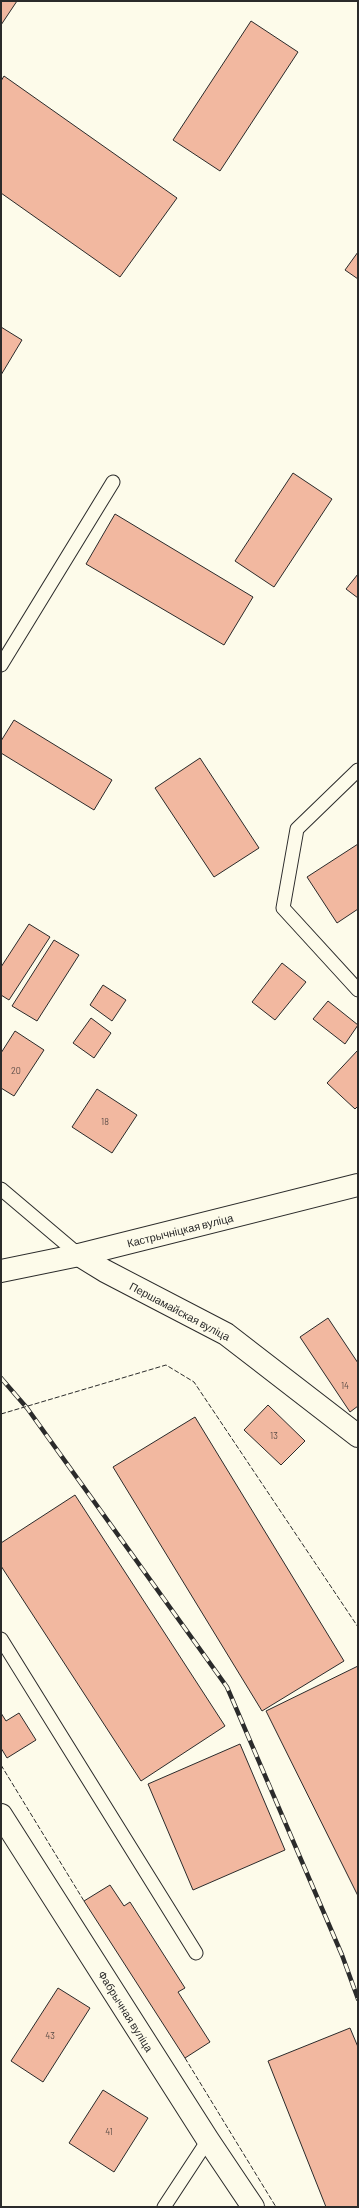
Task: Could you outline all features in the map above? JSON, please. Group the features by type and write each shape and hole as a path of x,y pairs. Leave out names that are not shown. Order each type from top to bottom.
{"street":[{"name":"Кастрычніцкая вуліца","path":"1,1271 79,1255 358,1185"},
{"name":"Першамайская вуліца","path":"79,1255 105,1271 226,1334 358,1436"},
{"name":"Фабрычная вуліца","path":"1,1815 208,2140 253,2207"}],"lane":[{"path":"1,665 113,482"},
{"path":"358,770 297,829 283,908 358,990"},
{"name":"Першамайская вуліца","path":"1,1189 79,1255"},
{"path":"1,1639 196,1953"},
{"path":"164,2207 208,2140"}],"building":[{"path":"1,1 17,1 1,25"},
{"path":"251,21 298,52 220,171 173,140"},
{"path":"4,76 177,198 120,277 1,193 1,81"},
{"path":"358,252 358,279 345,270"},
{"path":"1,327 22,340 1,375"},
{"path":"293,473 332,499 274,587 235,561"},
{"path":"115,514 253,597 224,645 86,564"},
{"path":"358,574 358,598 346,589"},
{"path":"14,720 112,780 94,810 1,753 1,741"},
{"path":"200,758 259,848 214,877 155,788"},
{"path":"358,844 358,909 337,923 307,877"},
{"path":"29,924 50,937 9,1000 1,995 1,967"},
{"path":"54,940 79,955 37,1021 12,1006"},
{"path":"282,963 306,982 275,1020 252,1002"},
{"path":"103,985 126,1000 112,1021 90,1005"},
{"path":"328,1001 358,1025 345,1044 313,1019"},
{"path":"91,1018 111,1033 94,1058 73,1043"},
{"path":"15,1031 44,1050 14,1096 1,1088 1,1053"},
{"path":"358,1050 358,1106 355,1109 327,1083"},
{"path":"97,1089 137,1115 112,1153 72,1127"},
{"path":"328,1318 358,1363 358,1406 350,1412 300,1337"},
{"path":"268,1405 305,1441 281,1465 244,1430"},
{"path":"195,1417 344,1661 262,1711 113,1467"},
{"path":"75,1495 225,1726 141,1781 1,1566 1,1543"},
{"path":"358,1666 358,1896 266,1711"},
{"path":"1,1713 6,1721 19,1713 36,1740 7,1758 1,1748"},
{"path":"240,1744 285,1850 193,1890 148,1784"},
{"path":"110,1885 124,1906 130,1902 185,1988 178,1992 210,2042 185,2058 84,1901"},
{"path":"58,1988 90,2008 43,2082 11,2061"},
{"path":"350,2028 358,2047 358,2207 326,2207 268,2061"},
{"path":"103,2090 148,2118 114,2172 69,2143"}],"railway":[{"path":"1,1378 27,1408 227,1687 342,1955 358,1999"}],"fence":[{"path":"1,1414 166,1365 194,1382 358,1627"},
{"path":"1,1765 84,1901"},
{"path":"185,2058 276,2207"}]}
